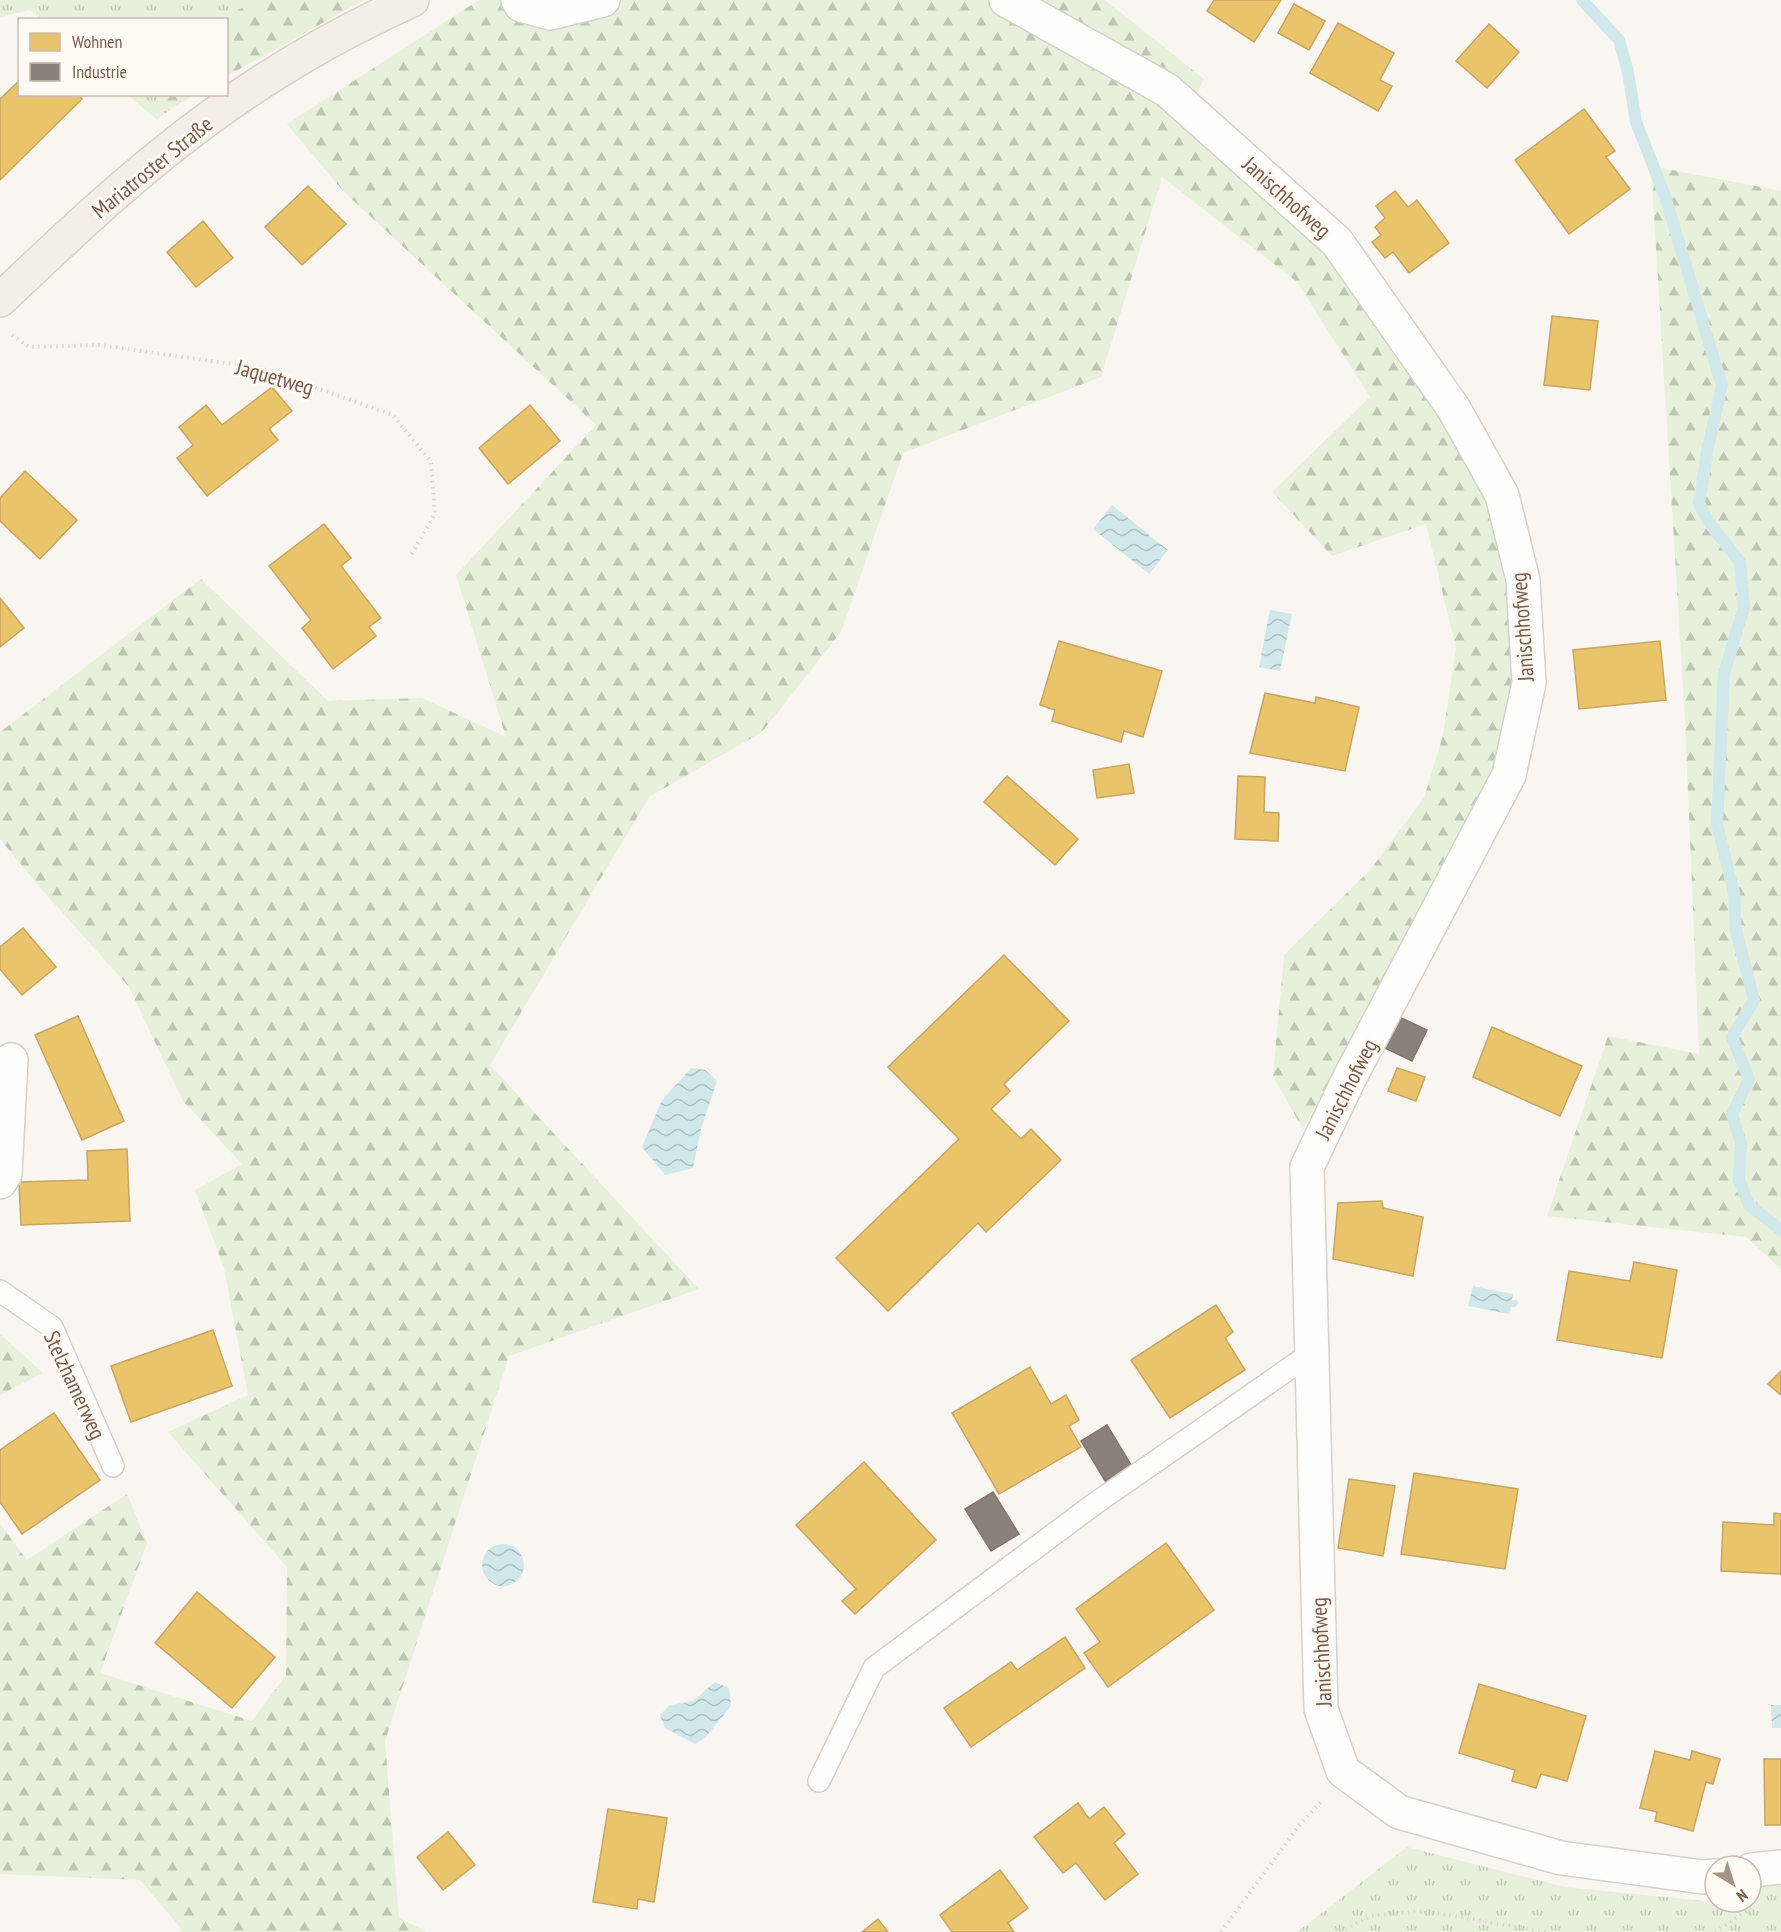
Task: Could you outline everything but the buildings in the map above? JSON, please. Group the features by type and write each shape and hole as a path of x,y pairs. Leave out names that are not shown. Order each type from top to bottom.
{"main road":[{"name":"Mariatroster Straße","path":"0,300 160,155 236,100 302,58 412,0"}],"street":[{"path":"518,0 521,4 550,13 603,0"},
{"name":"Janischhofweg","path":"1006,0 1167,90 1337,242 1454,409 1502,495 1523,580 1529,683 1509,775 1349,1079 1307,1167 1321,1709 1343,1771 1399,1812 1560,1858 1703,1877"},
{"path":"0,1182 5,1174 11,1060"},
{"path":"1763,1869 1781,1867"}],"lane":[{"name":"Stelzhamerweg","path":"0,1291 52,1327 113,1466"},
{"path":"819,1781 874,1668 1093,1505 1313,1352"}],"path":[{"name":"Jaquetweg","path":"10,333 29,347 100,345 260,369 393,415 431,462 435,514 411,555"},
{"path":"1221,1932 1300,1824 1348,1774"},
{"path":"1340,1932 1370,1916 1425,1911 1546,1932"},
{"path":"1715,1932 1743,1914"}],"green space":[{"path":"0,0 259,0 222,18 41,18 30,10 0,17"},
{"path":"259,0 364,0 228,75 228,18 220,18"},
{"path":"479,0 1105,0 1204,79 1183,119 1330,250 1447,422 1487,495 1505,586 1520,684 1495,771 1360,1027 1303,1129 1273,1076 1284,955 1370,870 1424,798 1443,735 1456,648 1426,524 1332,556 1272,492 1370,397 1297,282 1162,177 1101,377 903,453 841,632 762,732 649,797 490,1065 699,1289 509,1356 385,1741 399,1918 427,1932 182,1932 140,1880 0,1874 0,1524 27,1560 127,1494 147,1543 100,1673 252,1721 286,1675 287,1567 168,1432 248,1395 224,1268 195,1190 242,1164 183,1101 129,987 0,839 0,732 201,579 328,701 422,698 506,737 456,575 596,425 343,191 287,124"},
{"path":"129,96 162,96 172,108 157,120"},
{"path":"162,96 193,96 172,108"},
{"path":"1651,166 1781,191 1781,1269 1746,1237 1547,1216 1608,1036 1699,1054 1685,720"},
{"path":"0,1334 43,1373 0,1395"},
{"path":"1407,1847 1565,1887 1703,1901 1703,1914 1763,1914 1763,1883 1781,1873 1781,1932 1297,1932"}],"water":[{"path":"1112,505 1168,550 1149,574 1093,529"},
{"path":"1270,610 1292,614 1280,671 1259,667"},
{"path":"691,1068 705,1070 717,1081 701,1129 693,1168 665,1175 642,1147 662,1100"},
{"path":"1473,1286 1513,1294 1512,1300 1517,1300 1519,1303 1511,1307 1509,1314 1468,1306"},
{"path":"503,1544 518,1550 524,1565 518,1580 503,1586 488,1580 482,1565 488,1550"},
{"path":"715,1682 729,1688 731,1706 705,1738 695,1744 665,1728 660,1715 670,1705 693,1701"},
{"path":"1771,1705 1781,1705 1781,1728 1772,1728"}],"waterway":[{"path":"1582,0 1619,40 1628,72 1636,122 1665,196 1722,386 1708,447 1699,503 1710,524 1740,562 1744,607 1724,674 1717,824 1734,893 1736,931 1754,1000 1732,1037 1749,1079 1732,1114 1741,1143 1739,1180 1749,1205 1781,1230"}]}
